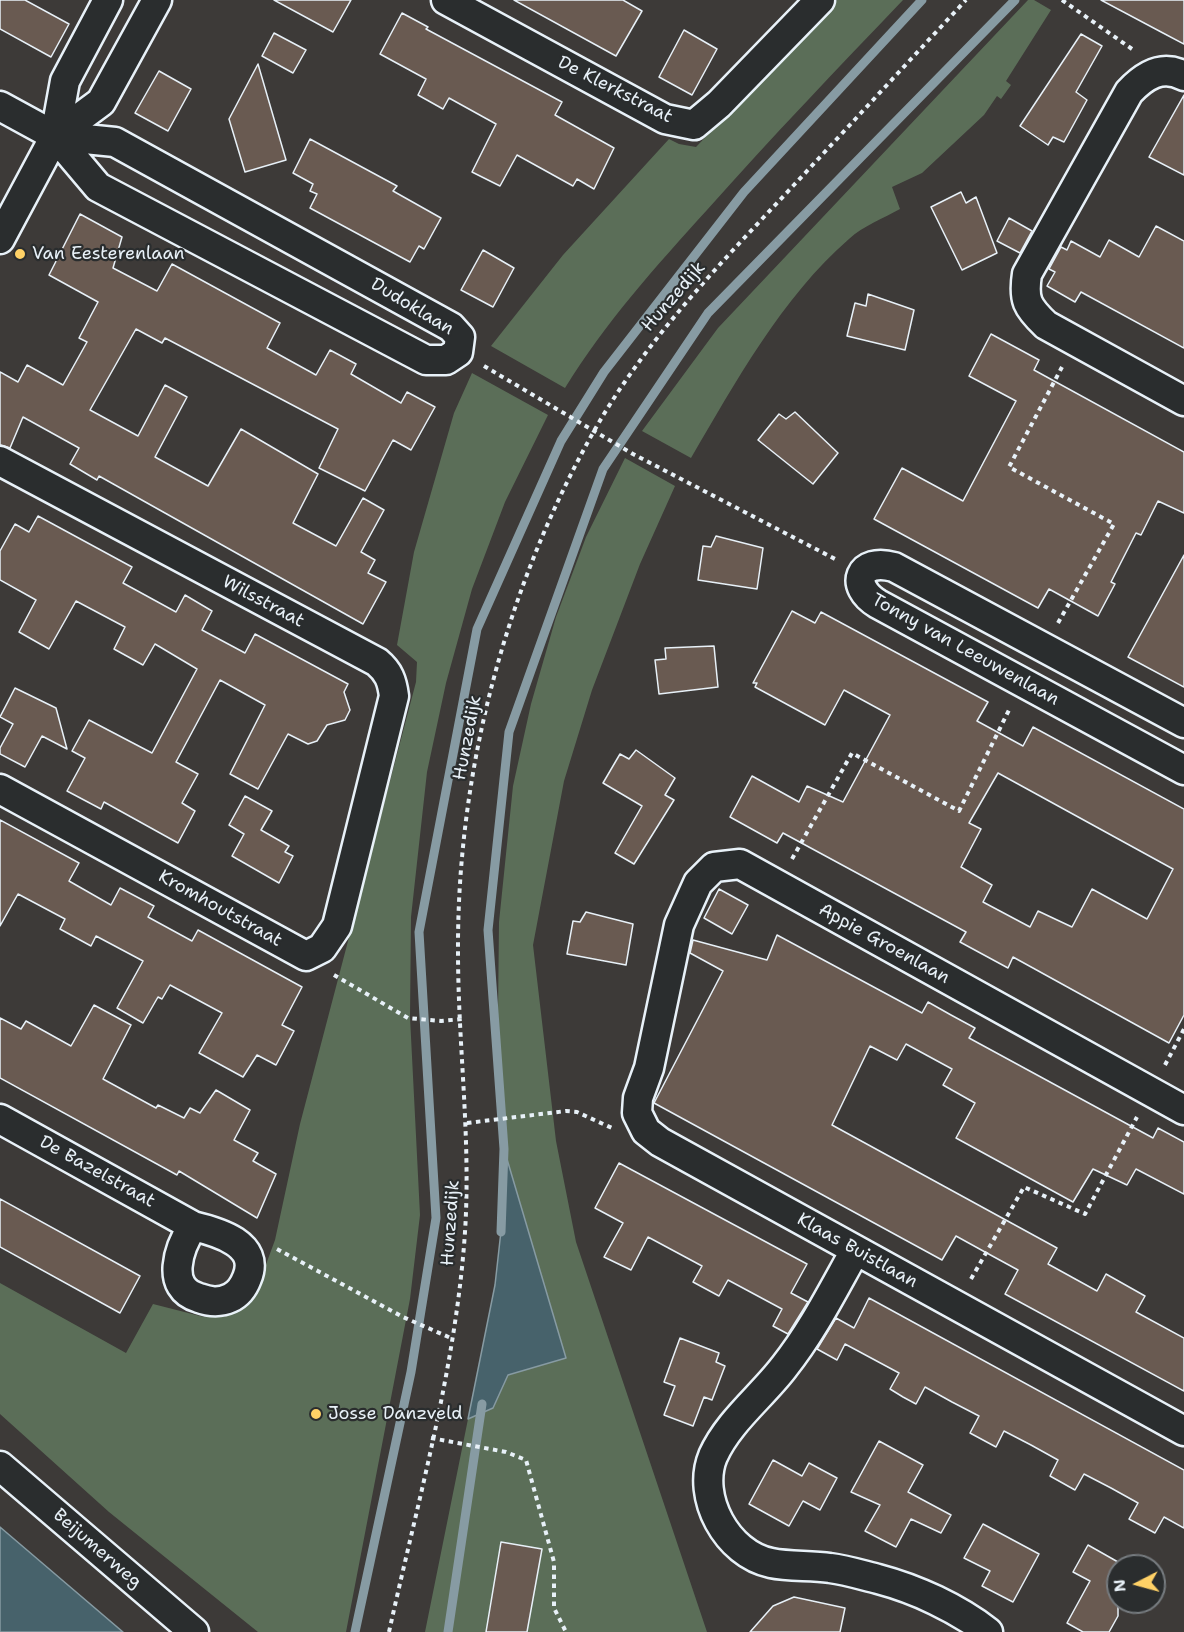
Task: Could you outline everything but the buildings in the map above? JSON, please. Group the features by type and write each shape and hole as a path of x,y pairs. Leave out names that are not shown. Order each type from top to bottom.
{"street":[{"path":"0,239 55,136 65,81 108,0"},
{"path":"55,136 101,102 157,0"},
{"name":"De Klerkstraat","path":"446,0 665,119 694,124 719,104 819,0"},
{"path":"1173,73 1142,77 1129,92 1027,274 1024,294 1031,312 1038,318 1184,400"},
{"path":"0,106 55,136"},
{"name":"Dudoklaan","path":"55,136 116,142 451,327 460,337 458,352 446,360 426,360 98,187 55,136"},
{"name":"Wilsstraat","path":"0,461 387,670 393,683 394,696 333,935 322,948 306,956"},
{"name":"Tonny van Leeuwenlaan","path":"1184,723 894,567 880,563 870,565 862,573 860,584 866,597 1184,770"},
{"name":"Kromhoutstraat","path":"0,789 306,956"},
{"name":"Appie Groenlaan","path":"646,1131 637,1113 638,1098 649,1068 679,925 698,884 714,867 740,864 1184,1110"},
{"name":"De Bazelstraat","path":"0,1119 194,1226 218,1232 239,1244"},
{"name":"Klaas Buistlaan","path":"646,1131 660,1142 855,1251 1184,1431"},
{"path":"194,1226 182,1243 176,1267 180,1285 193,1297 212,1302 231,1298 243,1288 251,1270 247,1254 239,1244"},
{"path":"855,1251 817,1320 785,1367 726,1434 713,1457 707,1484 713,1511 726,1532 747,1552 769,1563 830,1568 880,1580 933,1599 988,1632"},
{"name":"Beijumerweg","path":"0,1466 194,1632"}],"path":[{"name":"Hunzedijk","path":"389,1632 453,1339 465,1233 467,1123 458,955 459,900 468,813 484,718 514,611 554,512 594,430 657,336 728,255 966,0"},
{"path":"1062,0 1173,73"},
{"path":"1044,647 1114,525 1009,467 1076,341"},
{"path":"458,352 633,454 862,573"},
{"path":"777,884 852,753 959,811 1023,683"},
{"path":"306,956 408,1018 441,1022 462,1019"},
{"path":"955,1306 1024,1187 1085,1214 1184,1029"},
{"path":"467,1123 526,1114 577,1112 607,1128 646,1131"},
{"path":"239,1244 281,1250 402,1317 453,1339"},
{"path":"431,1438 506,1452 519,1456 529,1467 554,1562 554,1608 566,1632"}],"green space":[{"path":"837,0 903,0 669,252 597,340 565,388 491,346 563,255 669,139 679,144 696,147"},
{"path":"1028,0 1034,0 1051,10 1006,81 1011,85 1001,99 997,96 984,115 922,173 892,187 900,209 855,234 802,287 761,342 691,458 642,431 718,328"},
{"path":"472,373 548,415 505,502 472,589 446,683 427,772 411,917 410,1017 420,1215 410,1299 346,1632 258,1632 109,1512 0,1414 0,1283 126,1353 153,1304 204,1317 224,1317 242,1308 254,1297 275,1240 300,1124 416,682 417,662 397,645 414,552 454,413"},
{"path":"625,458 675,486 640,564 592,690 564,781 533,945 556,1141 576,1242 707,1632 425,1632 468,1419 493,1408 508,1375 565,1358 504,1149 498,1015 499,922 513,786 531,704 556,617 586,537"}],"water":[{"path":"504,1149 566,1358 508,1375 493,1408 468,1419 495,1285 502,1222"},
{"path":"0,1527 7,1533 123,1632 0,1632"}],"waterway":[{"path":"355,1632 411,1372 436,1218 419,932 477,629 561,441 604,372 744,192 922,0"},
{"path":"501,1232 504,1149 488,930 509,732 603,469 708,313 1015,0"},
{"path":"448,1632 482,1404"}],"place":[{"name":"Van Eesterenlaan","path":"20,254"},
{"name":"Josse Danzveld","path":"316,1414"}]}
